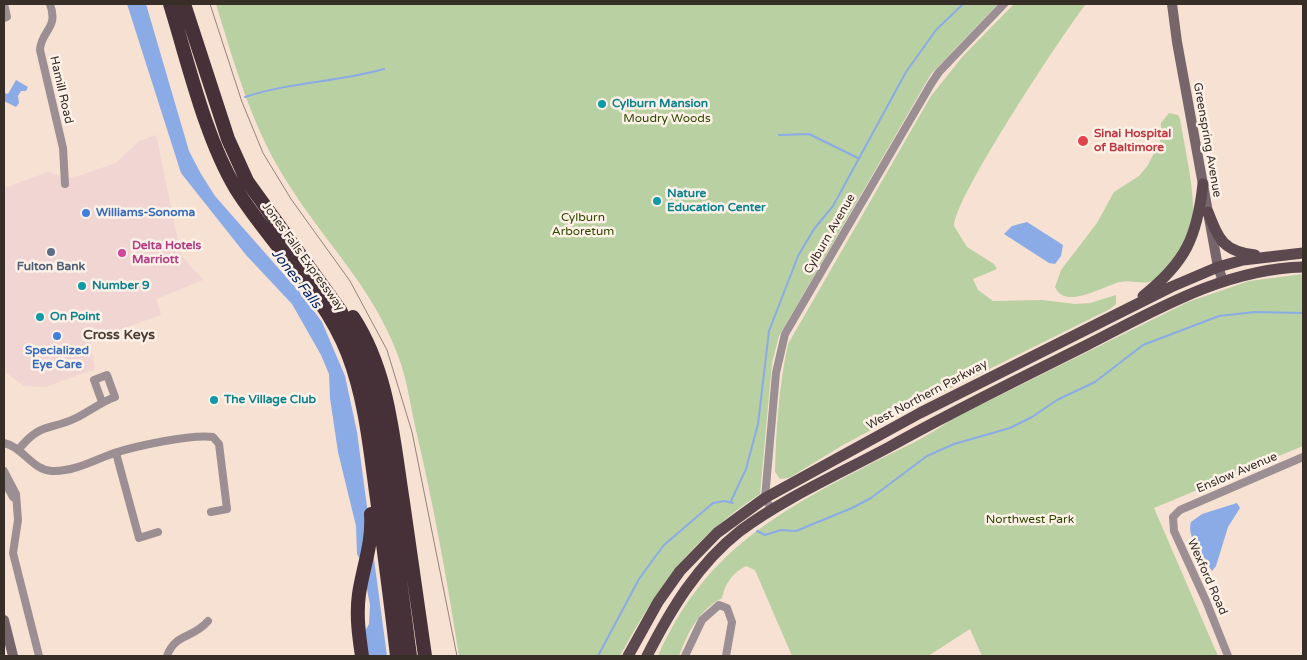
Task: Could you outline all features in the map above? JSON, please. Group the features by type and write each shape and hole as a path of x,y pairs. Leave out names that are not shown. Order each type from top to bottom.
{"highway":[{"name":"Jones Falls Expressway","path":"170,4 224,165 248,207 317,297 340,334 355,373 368,431 396,656"},
{"name":"Jones Falls Expressway","path":"184,4 228,139 247,181 340,310 367,368 380,428 410,656"},
{"path":"274,221 342,300 360,326 378,365 392,426 425,656"},
{"path":"362,656 358,632 359,596 370,550 372,526 368,431"}],"main road":[{"name":"Greenspring Avenue","path":"1172,4 1218,267 1223,280"},
{"path":"1124,311 1168,275 1185,253 1196,229 1203,184"},
{"path":"1208,212 1218,236 1229,248 1241,253 1264,256"},
{"name":"West Northern Parkway","path":"628,656 658,602 680,571 704,545 732,520 765,498 920,413 1124,311 1218,267 1264,256 1303,253"},
{"path":"647,656 676,603 702,568 741,531 772,510 960,408 1178,300 1223,280 1266,270 1303,267"},
{"path":"4,620 13,656"}],"street":[{"path":"4,4 7,17 4,18"},
{"name":"Hamill Road","path":"50,4 52,21 41,43 40,50 63,148 65,184"},
{"name":"Cylburn Avenue","path":"765,498 776,373 785,334 931,84 951,59 1004,4"},
{"path":"19,449 35,432 71,420 102,402"},
{"path":"4,442 19,449 41,469 55,471 68,470 116,453 150,444 213,437 219,444 227,509 211,512"},
{"path":"116,453 139,538 158,532"},
{"name":"Enslow Avenue","path":"1180,510 1303,457"},
{"path":"4,471 14,487 18,520 13,554 39,656"},
{"path":"4,481 17,503"},
{"path":"765,498 772,510"},
{"name":"Wexford Road","path":"1180,510 1173,517 1174,531 1206,601 1228,656"},
{"path":"685,656 702,620 719,605 727,608 732,617 726,656"},
{"path":"168,656 178,640 200,631 208,621"}],"shaded area":[{"path":"156,135 181,255 203,280 156,299 161,315 101,336 90,343 95,369 45,387 24,386 4,371 4,188 48,172 66,178 78,176 116,163 139,141"}],"green space":[{"name":"Cylburn Arboretum","path":"216,4 998,4 931,74 779,336 772,363 760,494 735,511 714,529 678,566 648,607 620,656 459,656 434,512 408,389 397,353 374,306 303,206 276,164 246,97"},
{"path":"1014,4 1086,4 1034,80 989,152 958,210 954,226 967,247 994,264 997,269 973,279 978,290 993,301 1042,300 1076,304 1090,303 1116,295 1116,304 1110,309 937,395 843,445 789,478 780,479 775,472 776,440 780,391 788,344 931,96 963,56"},
{"path":"1169,113 1178,115 1180,119 1192,193 1193,222 1190,232 1179,252 1165,271 1150,282 1120,282 1076,297 1067,297 1060,294 1055,287 1061,270 1097,223 1114,192 1139,176 1148,165 1160,141 1161,123"},
{"name":"Northwest Park","path":"1303,274 1303,446 1154,508 1218,656 982,656 970,629 928,656 792,656 755,570 746,566 730,579 722,598 706,609 700,616 686,639 679,656 658,656 677,619 698,588 722,561 776,517 807,498 924,437 952,419 1188,302 1249,281"}],"water":[{"name":"Jones Falls","path":"127,4 146,4 189,151 201,174 215,196 302,295 322,322 345,376 357,432 387,656 368,656 365,631 369,624 370,605 362,563 357,554 356,526 338,452 330,398 329,374 321,355 292,304 246,255 181,173"},
{"path":"16,80 28,87 26,91 21,91 18,96 19,103 16,107 4,101 4,93 8,94"},
{"path":"1027,222 1063,245 1061,256 1055,264 1049,263 1004,234 1012,226"},
{"path":"1237,503 1240,508 1228,527 1216,566 1212,571 1193,541 1190,528 1191,522 1202,514"}],"waterway":[{"path":"731,501 746,469 758,424 769,331 798,256 814,229 833,206 906,72 936,30 963,4"},
{"path":"245,97 279,88 349,77 384,69"},
{"path":"779,135 809,134 858,158"},
{"path":"757,531 765,535 781,530 796,531 852,508 871,498 927,456 954,444 1010,428 1032,417 1057,400 1095,382 1143,345 1219,316 1255,312 1303,313"},
{"path":"598,656 639,579 664,545 713,503 724,501 733,503"}],"tram line":[{"path":"210,4 242,102 263,153 291,199 350,281 387,350 412,432 457,656"}],"place":[{"name":"Cylburn Mansion","path":"602,104"},
{"name":"Sinai Hospital of Baltimore","path":"1083,141"},
{"name":"Nature Education Center","path":"657,201"},
{"name":"Williams-Sonoma","path":"86,213"},
{"name":"Fulton Bank","path":"51,252"},
{"name":"Delta Hotels Marriott","path":"122,253"},
{"name":"Number 9","path":"82,286"},
{"name":"On Point","path":"40,317"},
{"name":"Specialized Eye Care","path":"57,336"},
{"name":"The Village Club","path":"214,400"}],"district":[{"name":"Cross Keys","path":"119,335"}],"park label":[{"name":"Moudry Woods","path":"667,119"}]}
